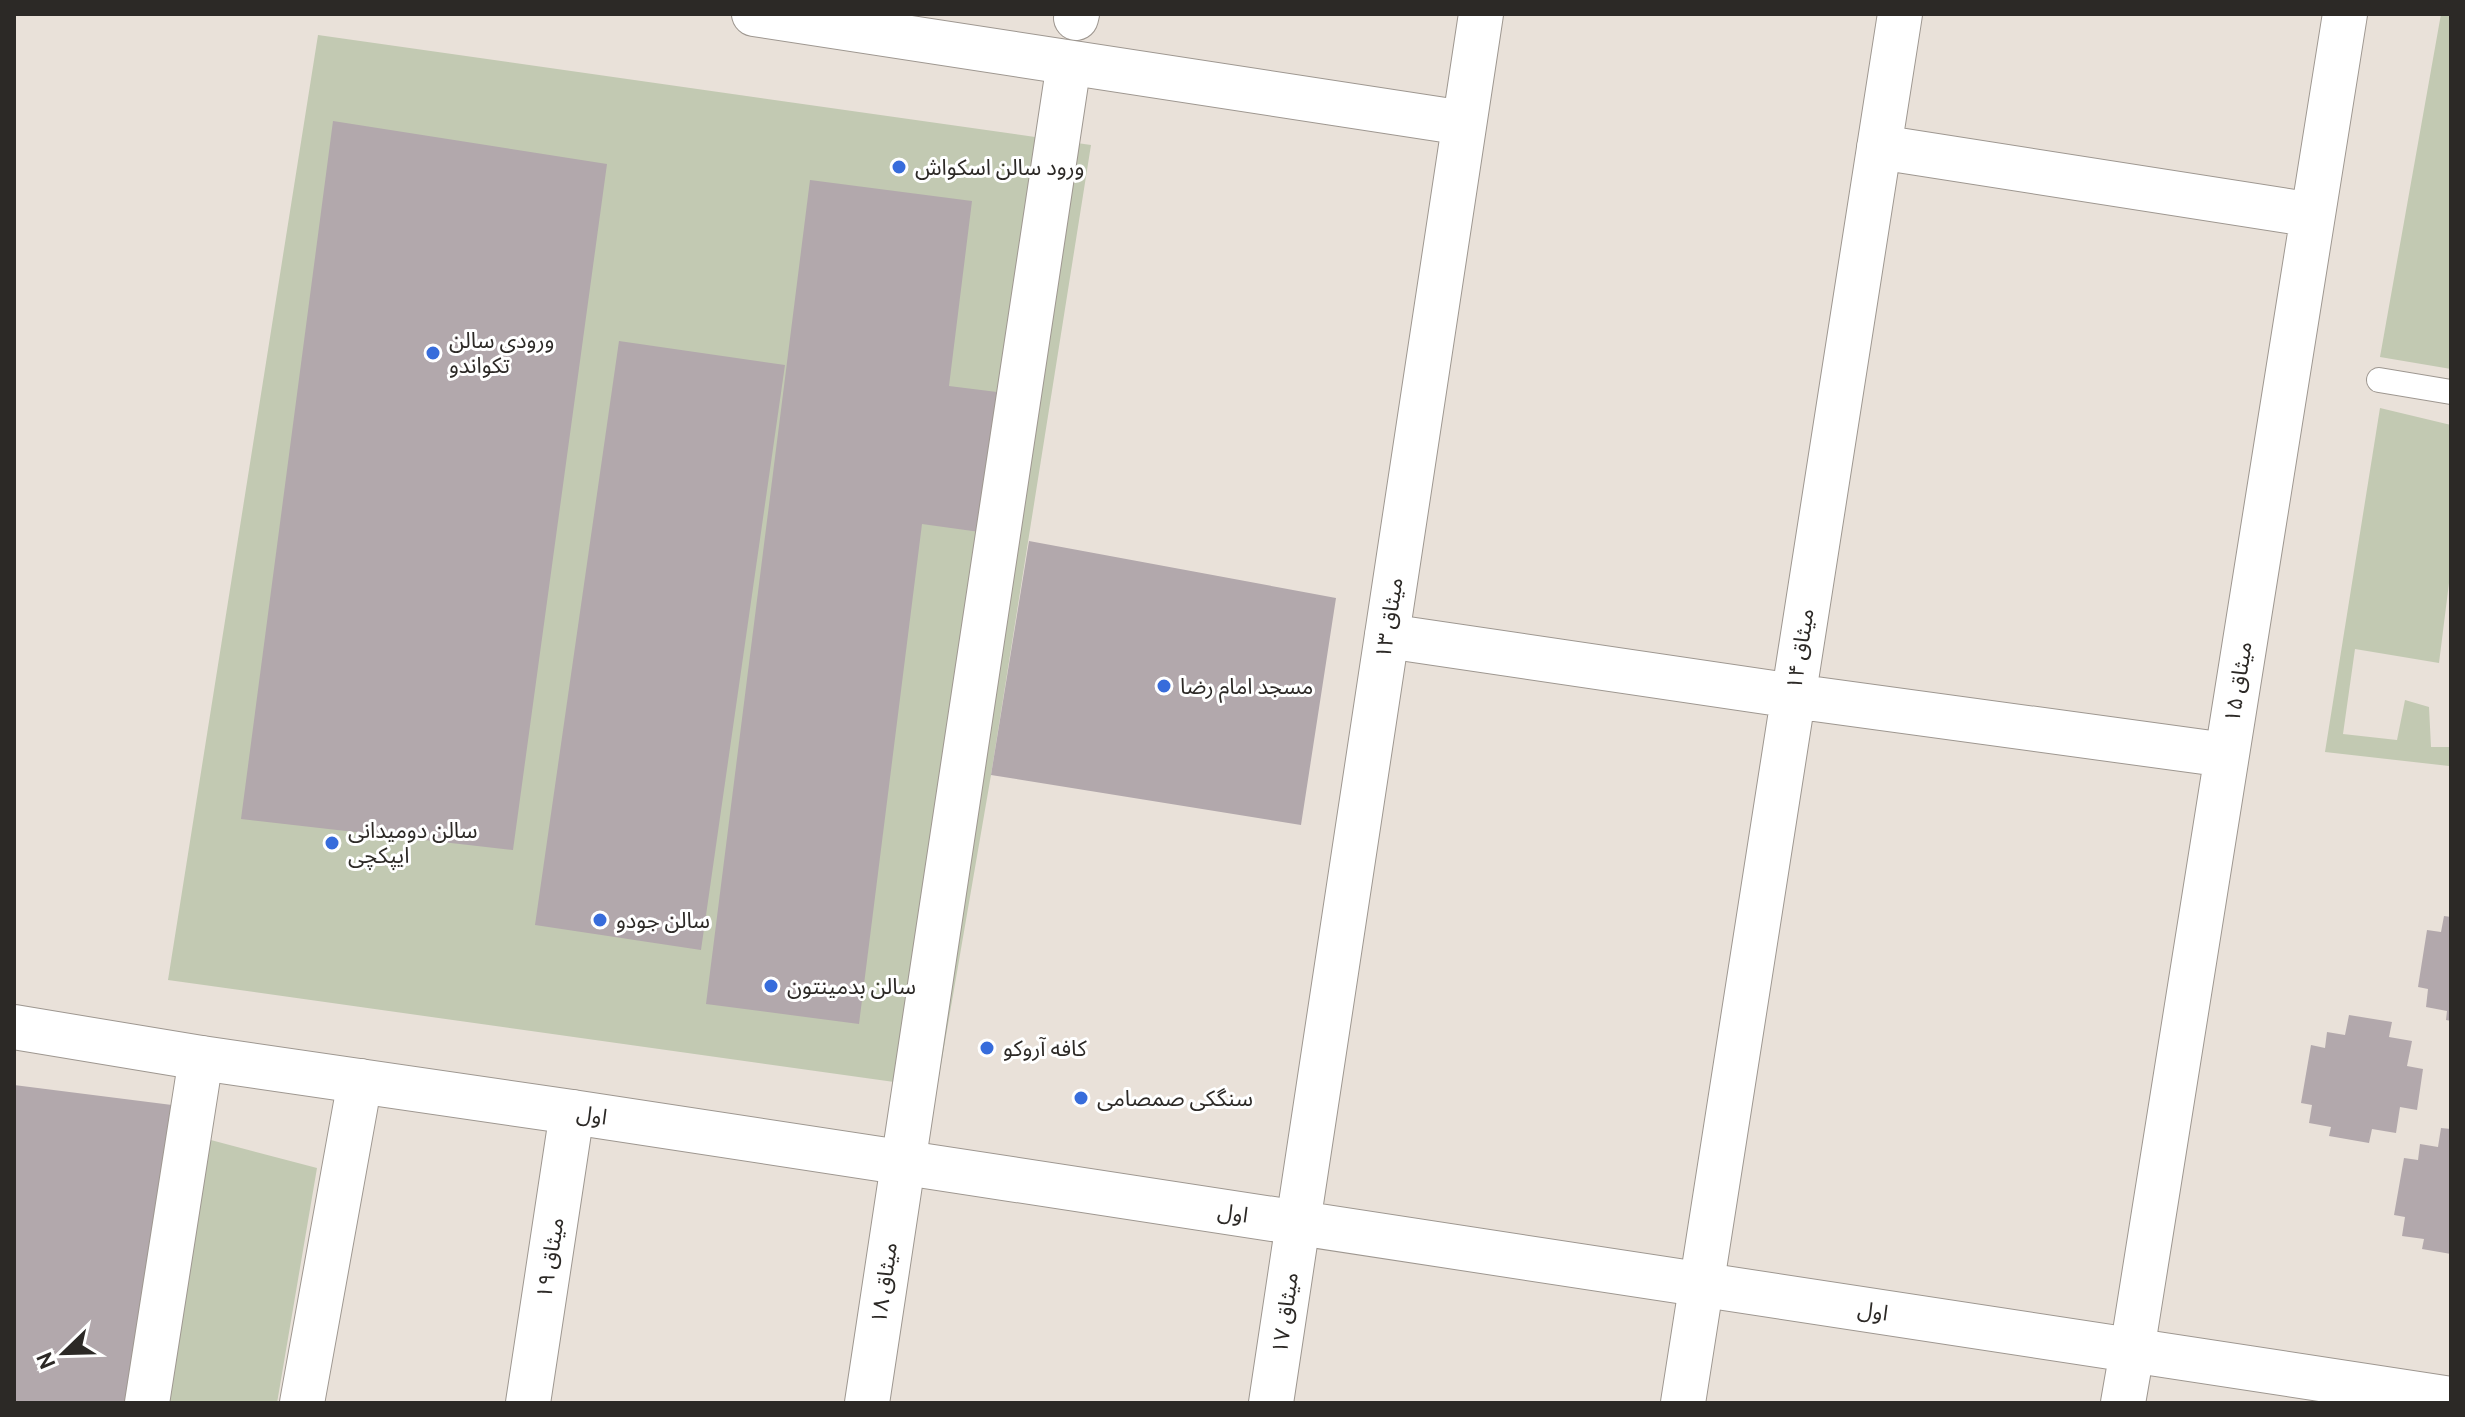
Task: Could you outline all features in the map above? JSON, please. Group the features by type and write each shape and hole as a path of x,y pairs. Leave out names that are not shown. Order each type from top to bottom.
{"street":[{"path":"756,14 1464,123"},
{"name":"میثاق ۱۳","path":"1298,1223 1481,14"},
{"name":"میثاق ۱۴","path":"1683,1403 1900,14"},
{"name":"میثاق ۱۵","path":"2123,1403 2345,14"},
{"name":"میثاق ۱۸","path":"867,1403 1069,63"},
{"path":"1879,147 2313,215"},
{"path":"1387,636 2226,755"},
{"name":"اول","path":"14,1027 201,1058 2451,1399"},
{"path":"147,1403 201,1058"},
{"path":"302,1403 360,1081"},
{"name":"میثاق ۱۹","path":"528,1403 572,1112"},
{"name":"میثاق ۱۷","path":"1271,1403 1298,1223"}],"lane":[{"path":"2379,380 2451,392"}],"green space":[{"path":"2441,14 2451,14 2451,369 2380,357"},
{"path":"318,35 1091,145 991,775 937,1088 168,980"},
{"path":"2380,408 2451,425 2451,567 2439,663 2355,649 2343,734 2397,740 2405,700 2429,707 2431,747 2450,747 2449,766 2325,752"},
{"path":"207,1139 317,1168 277,1403 167,1403"}],"building":[{"path":"333,121 607,164 513,850 241,819"},
{"path":"810,180 972,201 949,386 1005,393 987,533 922,524 859,1024 706,1004"},
{"path":"619,341 785,365 701,950 535,925"},
{"name":"مسجد امام رضا","path":"1029,541 1336,598 1301,825 991,775"},
{"path":"2444,916 2451,917 2451,1021 2446,1020 2447,1011 2426,1007 2428,989 2418,987 2427,930 2441,932"},
{"path":"2349,1015 2392,1022 2389,1037 2412,1041 2407,1066 2423,1069 2417,1110 2400,1107 2396,1133 2372,1129 2369,1143 2329,1136 2331,1127 2309,1123 2312,1105 2301,1103 2311,1045 2325,1048 2327,1032 2345,1035"},
{"path":"14,1085 172,1105 127,1403 14,1403"},
{"path":"2441,1128 2451,1129 2451,1254 2422,1249 2424,1239 2402,1236 2405,1217 2394,1215 2404,1158 2418,1160 2420,1144 2438,1147"}],"place":[{"name":"ورود سالن اسکواش","path":"899,167"},
{"name":"ورودی سالن تکواندو","path":"433,353"},
{"name":"مسجد امام رضا","path":"1164,686"},
{"name":"سالن دومیدانی ایپکچی","path":"332,843"},
{"name":"سالن جودو","path":"600,920"},
{"name":"سالن بدمینتون","path":"771,986"},
{"name":"کافه آروکو","path":"987,1048"},
{"name":"سنگکی صمصامی","path":"1081,1098"}]}
